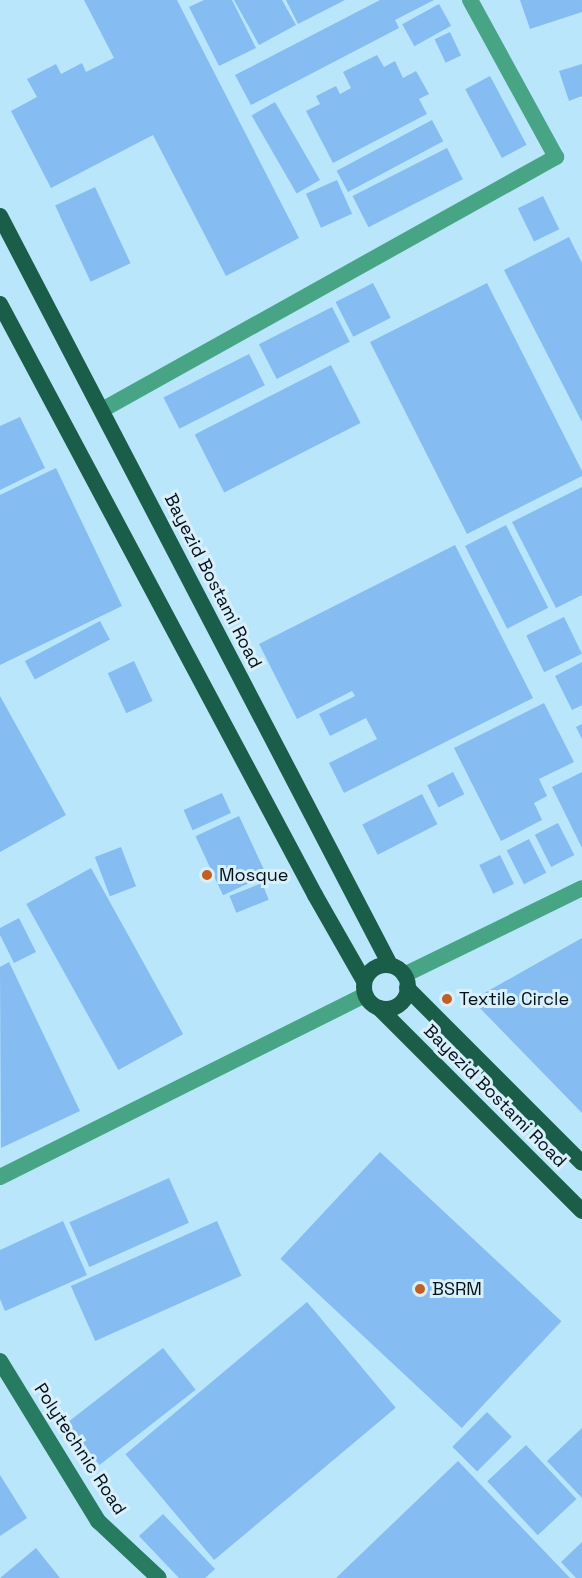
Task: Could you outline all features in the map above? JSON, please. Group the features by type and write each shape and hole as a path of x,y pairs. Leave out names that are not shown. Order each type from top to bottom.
{"main road":[{"name":"Bayezid Bostami Road","path":"0,216 390,965"},
{"path":"0,304 365,988 370,1003 379,1008 390,1008 401,1004 406,982 390,965 374,968 365,988"},
{"name":"Bayezid Bostami Road","path":"406,982 582,1163"},
{"name":"Bayezid Bostami Road","path":"379,1008 582,1211"},
{"name":"Polytechnic Road","path":"0,1361 98,1521 159,1578"}],"street":[{"path":"102,410 556,157 470,0"},
{"path":"406,982 582,888"},
{"path":"0,1178 365,988"}],"building":[{"path":"84,0 177,0 299,238 226,276 153,135 51,188 11,111 37,97 27,79 56,64 61,74 82,63 86,72 114,58"},
{"path":"204,0 232,0 256,48 219,66 189,7"},
{"path":"234,0 282,0 296,25 259,45"},
{"path":"286,0 345,0 298,24"},
{"path":"380,0 434,0 395,20 399,28 251,105 235,75"},
{"path":"520,0 582,0 582,12 530,29"},
{"path":"439,4 451,26 414,46 402,24"},
{"path":"450,32 461,56 446,63 435,39"},
{"path":"377,55 384,67 395,61 403,78 416,71 429,94 419,99 427,114 333,163 306,111 320,104 316,96 336,86 340,94 351,88 343,72"},
{"path":"582,64 582,96 569,101 559,71"},
{"path":"490,76 527,145 502,158 465,89"},
{"path":"275,102 320,180 297,193 252,116"},
{"path":"432,120 443,141 348,192 337,171"},
{"path":"447,148 463,179 368,227 353,196"},
{"path":"337,180 352,214 321,228 306,194"},
{"path":"95,187 130,263 91,282 55,206"},
{"path":"543,196 559,229 534,242 518,208"},
{"path":"569,237 582,263 582,422 504,270"},
{"path":"373,283 391,318 353,337 336,302"},
{"path":"487,283 582,471 582,476 467,534 370,342"},
{"path":"332,307 350,342 277,379 259,344"},
{"path":"249,354 265,385 179,429 163,398"},
{"path":"331,365 361,423 224,492 195,434"},
{"path":"20,417 45,468 0,490 0,426"},
{"path":"56,468 122,606 0,665 0,495"},
{"path":"582,487 582,595 556,608 512,522"},
{"path":"506,525 548,608 507,629 465,546"},
{"path":"455,545 533,698 344,793 329,763 377,739 366,718 330,736 319,714 355,696 352,691 297,719 259,644"},
{"path":"564,617 582,654 544,672 526,635"},
{"path":"100,621 110,640 35,679 25,661"},
{"path":"134,661 153,701 126,713 108,673"},
{"path":"582,662 582,705 572,710 555,676"},
{"path":"0,696 66,815 0,852"},
{"path":"544,703 574,762 539,779 547,796 534,803 542,820 501,841 454,748"},
{"path":"582,724 582,739 576,727"},
{"path":"453,772 464,794 439,807 427,785"},
{"path":"582,772 582,848 552,787"},
{"path":"222,793 231,813 193,830 184,810"},
{"path":"422,794 437,824 378,855 362,824"},
{"path":"239,816 266,875 223,895 195,836"},
{"path":"558,823 574,855 551,867 535,835"},
{"path":"529,839 546,873 524,884 507,850"},
{"path":"121,847 136,886 110,896 95,857"},
{"path":"500,855 514,884 493,894 479,865"},
{"path":"91,868 183,1034 118,1070 26,904"},
{"path":"262,883 269,900 236,913 230,896"},
{"path":"19,918 36,952 14,963 0,935 0,928"},
{"path":"582,938 582,1113 472,1000"},
{"path":"9,962 80,1111 1,1148 0,967"},
{"name":"BSRM","path":"380,1152 561,1321 462,1428 280,1259"},
{"path":"169,1178 189,1223 89,1267 69,1222"},
{"path":"63,1221 87,1275 5,1311 0,1299 0,1250"},
{"path":"217,1221 241,1276 95,1341 71,1286"},
{"path":"307,1302 396,1408 214,1560 125,1454"},
{"path":"163,1348 196,1390 99,1465 67,1423"},
{"path":"487,1412 512,1437 477,1471 452,1447"},
{"path":"582,1428 582,1498 547,1461"},
{"path":"526,1445 576,1499 538,1535 487,1481"},
{"path":"458,1461 570,1578 336,1578"},
{"path":"0,1475 27,1518 0,1536"},
{"path":"163,1514 215,1569 205,1578 179,1578 139,1536"},
{"path":"582,1542 582,1578 576,1578 561,1562"},
{"path":"36,1548 60,1578 0,1578"}],"place":[{"name":"Mosque","path":"207,875"},
{"name":"Textile Circle","path":"447,999"},
{"name":"BSRM","path":"420,1289"}]}
